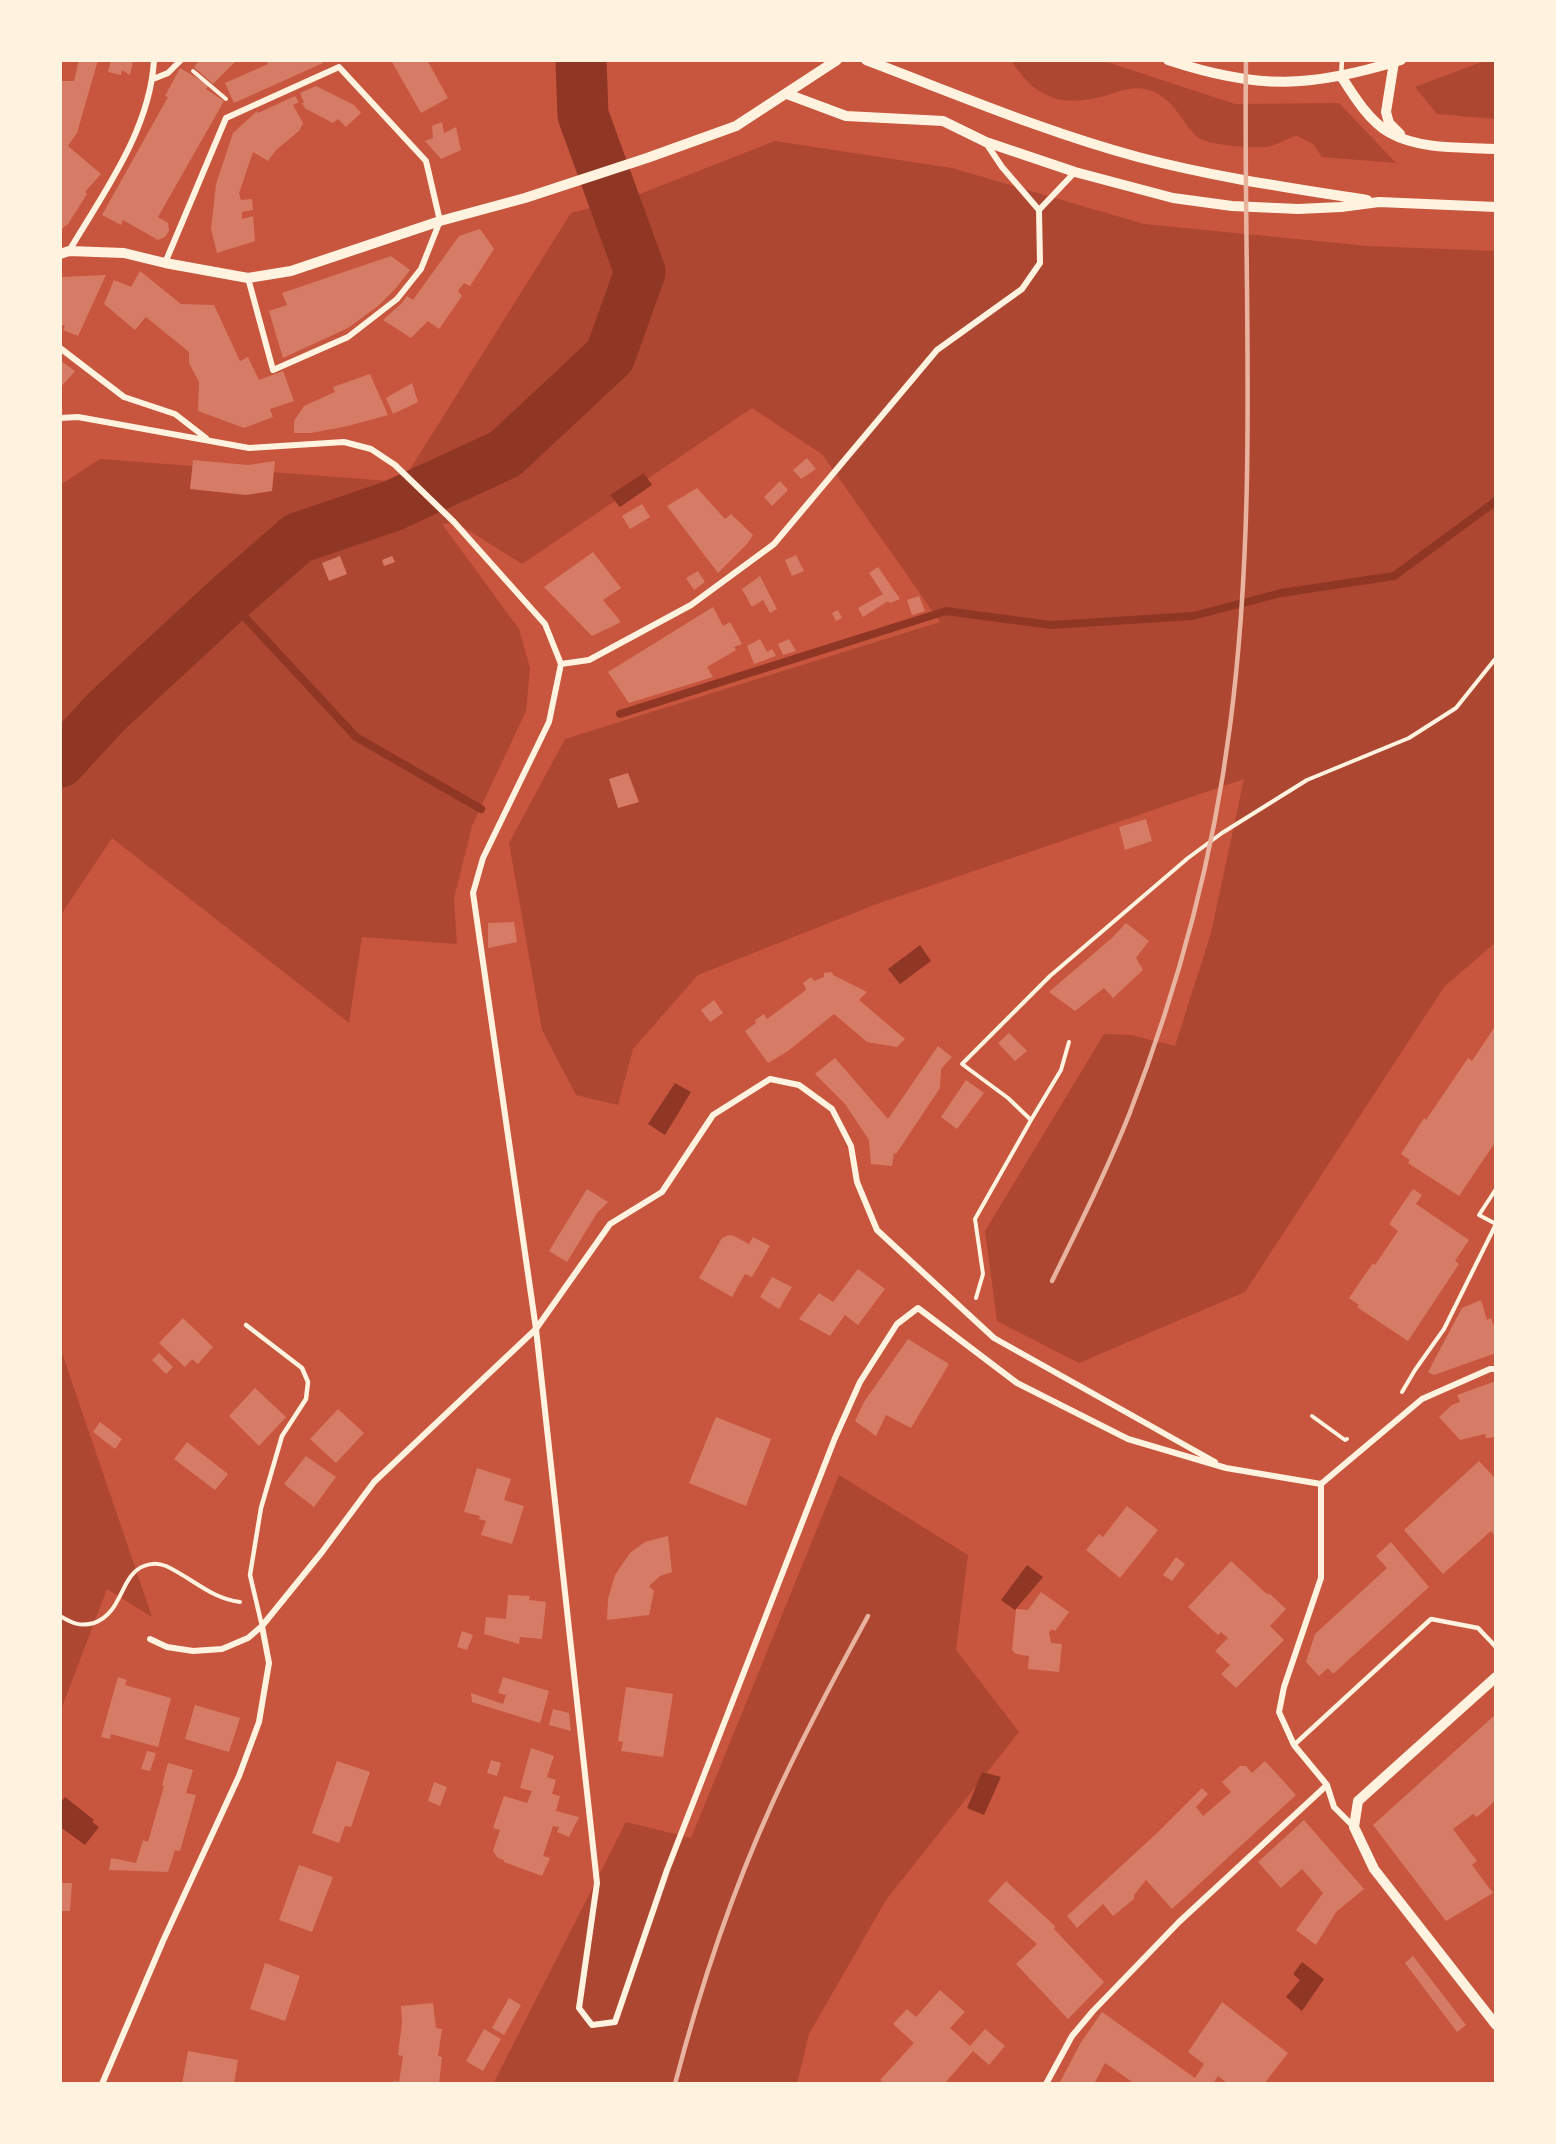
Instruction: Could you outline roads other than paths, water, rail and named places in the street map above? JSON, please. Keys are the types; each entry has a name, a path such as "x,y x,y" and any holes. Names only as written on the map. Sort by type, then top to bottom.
{"street":[{"path":"65,252 123,158 142,116 153,79 154,60"},
{"path":"153,79 168,74 181,60"},
{"path":"65,252 124,253 248,278 291,271 440,221 525,198 736,126 837,60"},
{"path":"866,60 1052,130 1136,157 1208,174 1379,202 1496,207"},
{"path":"1168,60 1214,75 1268,82 1310,82 1397,61"},
{"path":"1397,61 1386,102 1386,112 1389,123 1407,140"},
{"path":"165,262 226,118 339,67 426,161 440,221 421,269 397,299 348,337 273,370 248,278"},
{"path":"1341,76 1352,94 1388,132 1424,145 1496,149"},
{"path":"787,94 846,116 943,121 986,142 1075,172 1173,198 1232,206 1298,209 1379,202"},
{"path":"561,664 589,660 691,605 774,544 938,350 1022,288 1040,263 1039,210 1002,167 986,142"},
{"path":"1039,210 1075,172"},
{"path":"60,348 124,397 175,414 209,440"},
{"path":"60,418 78,417 249,448 344,441 372,449 395,465 454,522 545,624 561,664 549,722 483,858 473,893 536,1329 597,1883 579,2008 592,2025 615,2022 668,1870 835,1438 860,1382 897,1324 918,1308 1017,1383 1128,1439 1226,1468 1321,1484 1422,1399 1490,1369 1496,1369"},
{"path":"150,1640 167,1647 193,1651 222,1650 248,1638 262,1626 322,1552 374,1482 536,1329 610,1224 662,1192 714,1115 770,1079 798,1085 832,1109 852,1146 857,1182 877,1230 994,1338 1226,1468"},
{"path":"1321,1484 1321,1578 1284,1687 1279,1712 1294,1745 1327,1785 1334,1807 1354,1827 1374,1869 1496,2025"},
{"path":"102,2084 163,1941 239,1776 259,1722 269,1663 262,1626"},
{"path":"1354,1827 1358,1802 1496,1677"},
{"path":"1047,2084 1072,2036 1093,2012 1179,1922 1327,1785"}],"lane":[{"path":"1341,76 1342,60"},
{"path":"246,1325 302,1368 308,1382 306,1399 282,1436 261,1508 249,1575 262,1626"},
{"path":"1294,1745 1431,1619 1478,1628 1496,1647"}],"waterway":[{"path":"60,762 106,712 228,599 298,538 392,506 505,454 610,356 640,272 583,115 581,60"},
{"path":"620,714 946,611 1051,625 1193,616 1281,593 1394,576 1496,501"},
{"path":"228,599 356,737 481,809"}],"railway":[{"path":"1052,1281 1129,1115 1163,1021 1191,924 1223,776 1239,643 1247,477 1246,60"},
{"path":"675,2084 718,1942 757,1838 806,1733 868,1616"}]}
